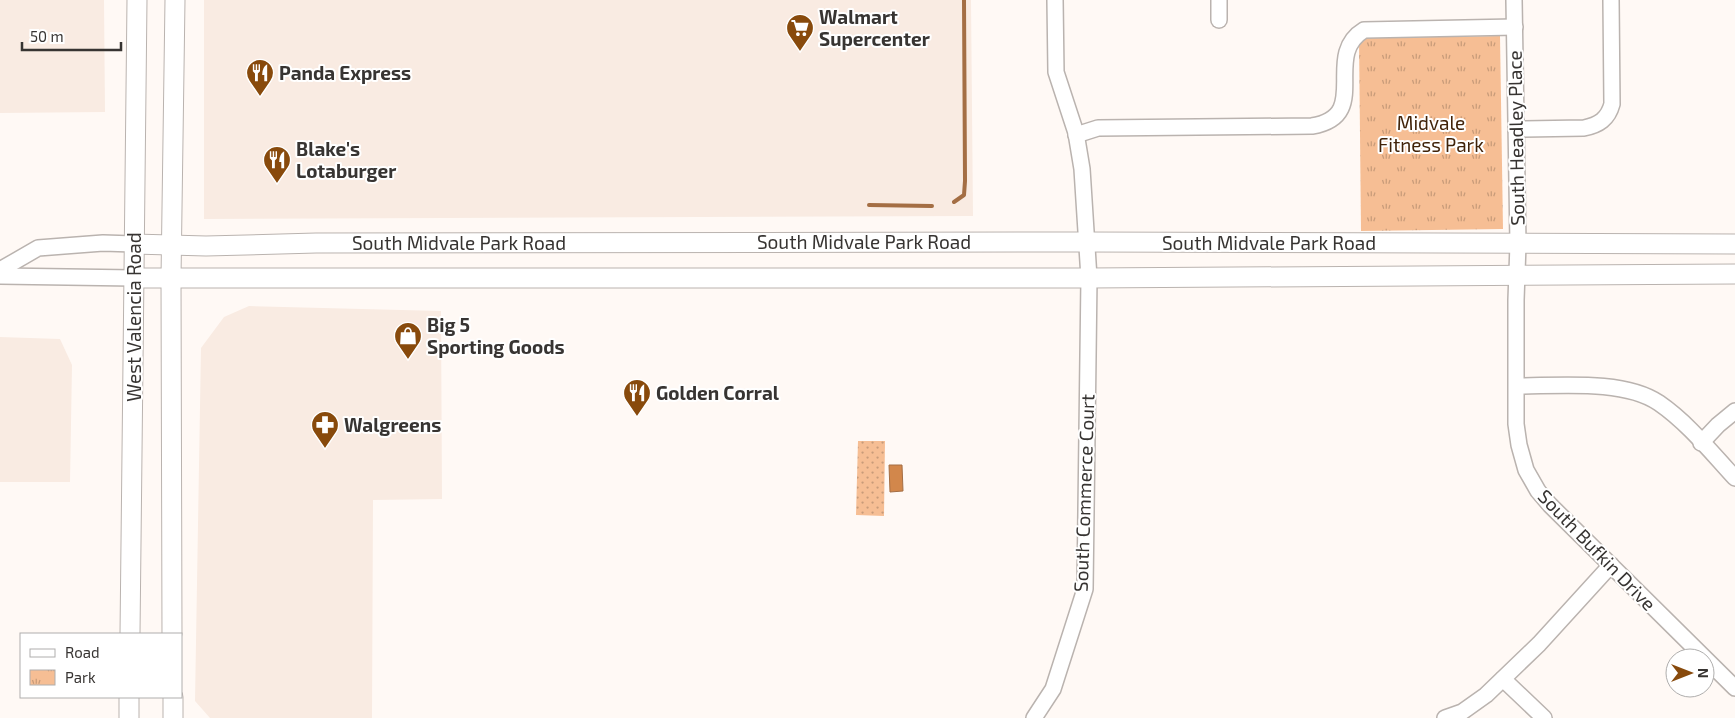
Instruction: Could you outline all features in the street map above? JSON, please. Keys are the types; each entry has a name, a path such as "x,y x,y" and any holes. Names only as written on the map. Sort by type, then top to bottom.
{"main road":[{"name":"West Valencia Road","path":"130,633 137,0"},
{"name":"West Valencia Road","path":"172,633 174,0"},
{"name":"South Midvale Park Road","path":"134,244 206,246 316,243 1086,250 1518,244 1735,244"},
{"name":"South Midvale Park Road","path":"134,278 1088,278 1735,274"},
{"path":"129,698 129,718"},
{"path":"173,698 173,718"}],"street":[{"name":"South Commerce Court","path":"1034,718 1053,689 1085,589 1088,278 1082,169 1076,135 1056,72 1055,0"},
{"path":"1219,0 1219,20"},
{"name":"South Headley Place","path":"1514,0 1517,276"},
{"path":"1516,129 1584,128 1595,126 1606,117 1612,104 1611,0"},
{"path":"1076,135 1098,128 1321,125 1330,121 1342,109 1344,98 1344,58 1348,45 1356,35 1364,30 1372,28 1515,27"},
{"name":"South Midvale Park Road","path":"0,270 38,248 103,243 134,244"},
{"name":"South Midvale Park Road","path":"0,276 134,278"},
{"name":"South Bufkin Drive","path":"1517,276 1516,424 1519,445 1526,470 1538,491 1550,505 1735,688"},
{"path":"1517,386 1606,387 1633,391 1658,402 1702,442 1735,478"},
{"path":"1702,442 1735,411"},
{"path":"1445,718 1462,712 1504,679 1539,644 1611,565"},
{"path":"1504,679 1544,718"}],"shaded area":[{"path":"0,0 104,0 105,112 0,113"},
{"path":"204,0 971,0 973,216 204,219"},
{"path":"249,306 441,311 442,499 373,500 372,718 210,718 195,701 201,348 224,317"},
{"path":"0,337 60,339 72,365 70,482 0,482"},
{"path":"889,465 902,465 903,491 890,492"}],"green space":[{"name":"Midvale Fitness Park","path":"1500,36 1503,229 1361,231 1359,38"},
{"path":"858,441 885,441 884,516 856,515"}],"waterway":[{"path":"954,202 964,195 965,181 964,0"},
{"path":"869,205 932,206"}],"place":[{"name":"Walmart Supercenter","path":"800,52"},
{"name":"Panda Express","path":"260,97"},
{"name":"Blake's Lotaburger","path":"277,184"},
{"name":"Big 5 Sporting Goods","path":"408,360"},
{"name":"Golden Corral","path":"637,417"},
{"name":"Walgreens","path":"325,449"}]}
